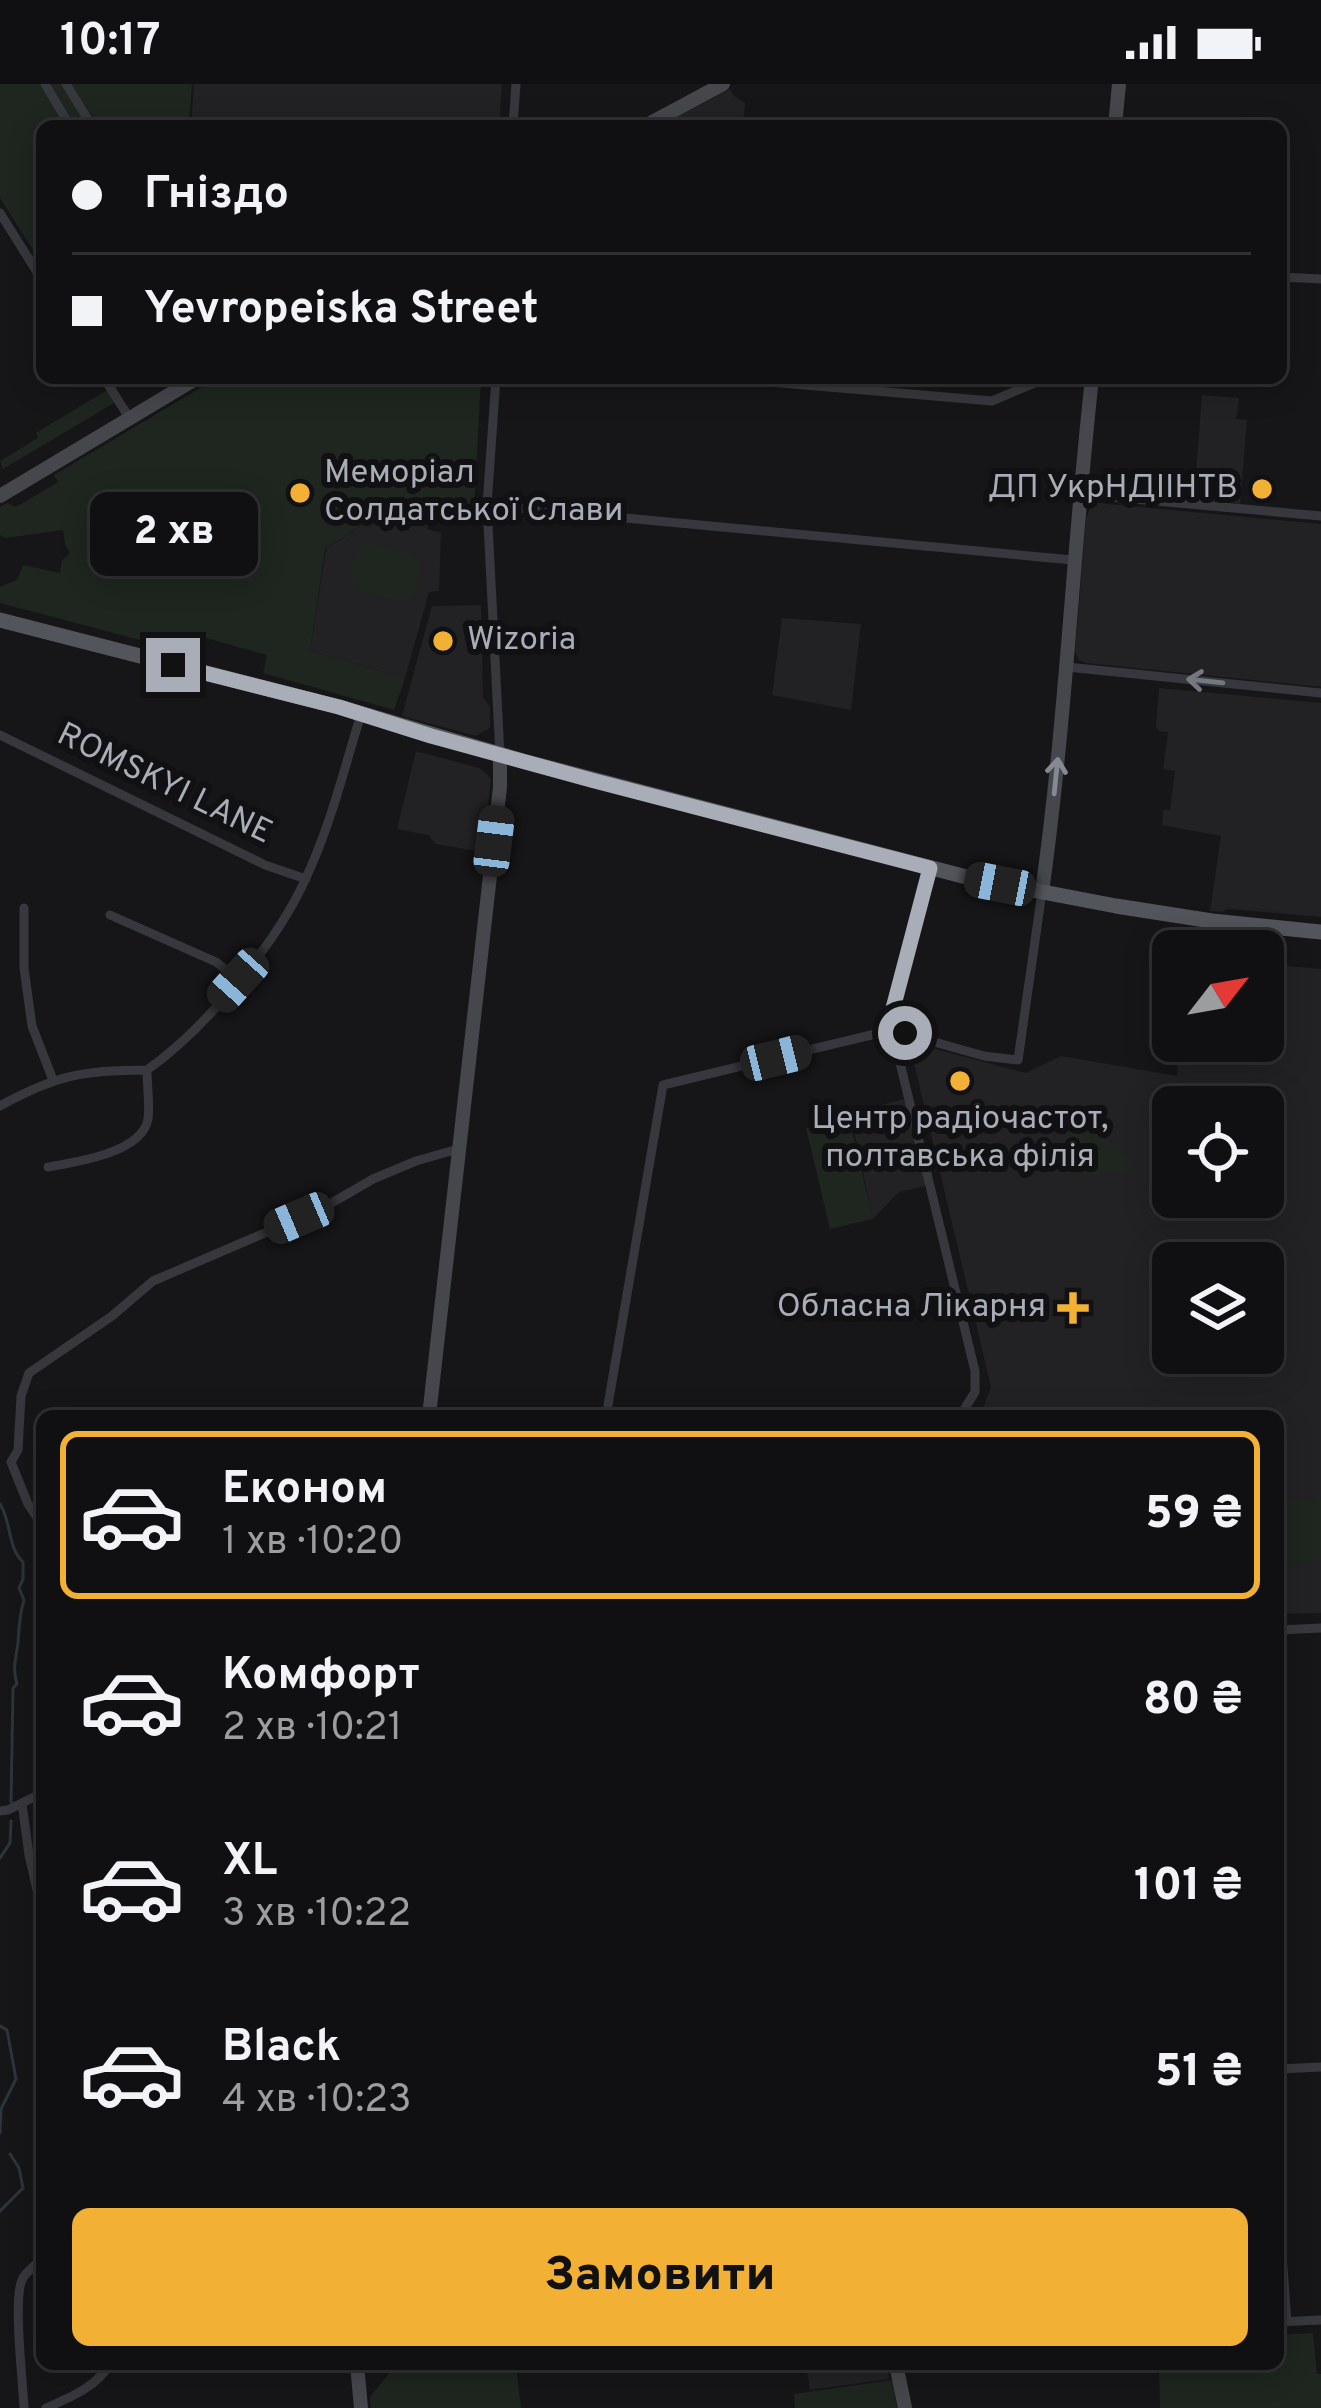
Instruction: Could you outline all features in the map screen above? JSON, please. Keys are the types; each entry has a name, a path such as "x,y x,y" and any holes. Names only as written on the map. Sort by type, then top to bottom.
{"main road":[{"path":"656,120 723,84"},
{"path":"1116,120 1119,84"},
{"path":"0,496 187,384"},
{"path":"1042,892 1091,384"},
{"path":"2,623 361,714 930,868 1190,917 1321,932"},
{"path":"430,1410 500,755"},
{"path":"358,2370 361,2408"},
{"path":"897,2370 905,2408"}],"street":[{"path":"45,84 66,120"},
{"path":"66,84 88,120"},
{"path":"513,120 516,84"},
{"path":"0,213 36,270"},
{"path":"1287,277 1321,280"},
{"path":"108,384 130,418"},
{"path":"496,384 487,505 500,755"},
{"path":"793,384 992,401 1032,384"},
{"path":"1079,494 1321,516"},
{"path":"487,505 1073,560"},
{"path":"1067,667 1321,694"},
{"path":"0,1106 53,1080 94,1070 147,1070 194,1030 291,908 327,827 361,714"},
{"name":"ROMSKYI LANE","path":"0,735 265,865 305,879"},
{"path":"930,868 891,1016 975,1371 975,1391 964,1410"},
{"path":"608,1405 663,1085 892,1030 984,1056 1018,1060 1042,892"},
{"path":"24,908 24,968 32,1026 53,1080"},
{"path":"110,915 216,962 238,980"},
{"path":"48,1167 100,1157 139,1136 148,1123 147,1070"},
{"path":"36,1516 6,1464 18,1450 21,1396 29,1372 112,1316 153,1281 323,1208 373,1179 458,1149"},
{"path":"1284,1630 1321,1628"},
{"path":"0,1810 36,1796"},
{"path":"22,1803 36,1885"},
{"path":"1284,2069 1321,2067"},
{"path":"24,2408 20,2284 36,2265"},
{"path":"1284,2322 1321,2320"},
{"path":"46,2408 84,2391 106,2370"}],"shaded area":[{"path":"0,84 192,84 189,120 36,120 36,255 0,198"},
{"path":"194,84 502,84 499,120 191,120"},
{"path":"730,89 745,103 744,120 671,120"},
{"path":"207,384 481,384 474,510 452,520 385,510 325,549 310,651 405,678 394,710 263,673 267,655 202,637 197,655 0,603 0,587 17,580 23,565 60,573 62,560 70,553 63,530 0,535 0,507 7,503 16,507 58,482 54,475"},
{"path":"107,390 114,403 3,469 0,461 38,438 36,433"},
{"path":"1202,395 1239,398 1236,419 1247,420 1240,504 1194,500"},
{"path":"1097,503 1321,524 1321,687 1079,660 1075,652 1086,518"},
{"path":"385,510 430,519 427,529 441,533 439,591 429,592 405,678 310,651 326,549"},
{"path":"369,543 416,557 420,573 409,599 389,599 353,585 354,561"},
{"path":"481,605 483,697 490,707 490,728 476,736 402,716 432,606"},
{"path":"782,618 861,624 851,710 772,695"},
{"path":"1159,688 1321,703 1321,917 1210,911 1221,836 1162,825 1163,810 1170,810 1175,771 1163,769 1168,732 1156,727"},
{"path":"416,751 479,768 488,775 482,852 436,844 428,835 397,829"},
{"name":"Обласна Лікарня","path":"1284,966 1321,969 1321,1613 1284,1614 1284,1410 982,1410 991,1387 909,1042 1026,1073 1061,1056 1177,1076 1178,1062 1284,1062"},
{"path":"909,1098 930,1185 899,1192 873,1219 850,1113"},
{"path":"1065,1106 1132,1161 1128,1173 1082,1175 1066,1169"},
{"path":"849,1118 873,1219 830,1229 806,1128"},
{"path":"1321,1499 1321,1560 1284,1562 1284,1501"},
{"path":"1313,2333 1317,2374 1321,2374 1321,2408 1160,2408 1159,2370 1284,2370 1284,2335"},
{"path":"392,2370 517,2370 521,2408 371,2408 370,2397"},
{"path":"807,2370 888,2370 889,2379 810,2390"},
{"path":"892,2380 897,2408 795,2408 794,2394"}],"waterway":[{"path":"0,1504 23,1562 19,1588 24,1600 13,1688 11,1802"},
{"path":"0,1858 10,1843 11,1821"},
{"path":"0,2026 7,2030 16,2079 1,2109 0,2133"},
{"path":"0,2211 23,2188 10,2154"}],"place":[{"name":"ДП УкрНДІІНТВ","path":"1262,489"},
{"name":"Меморіал Солдатської Слави","path":"300,493"},
{"name":"Wizoria","path":"443,641"},
{"name":"Центр радіочастот, полтавська філія","path":"960,1081"},
{"name":"Обласна Лікарня","path":"1073,1308"}],"route":[{"path":"173,665 930,868 891,1016 892,1030 905,1033"}]}
